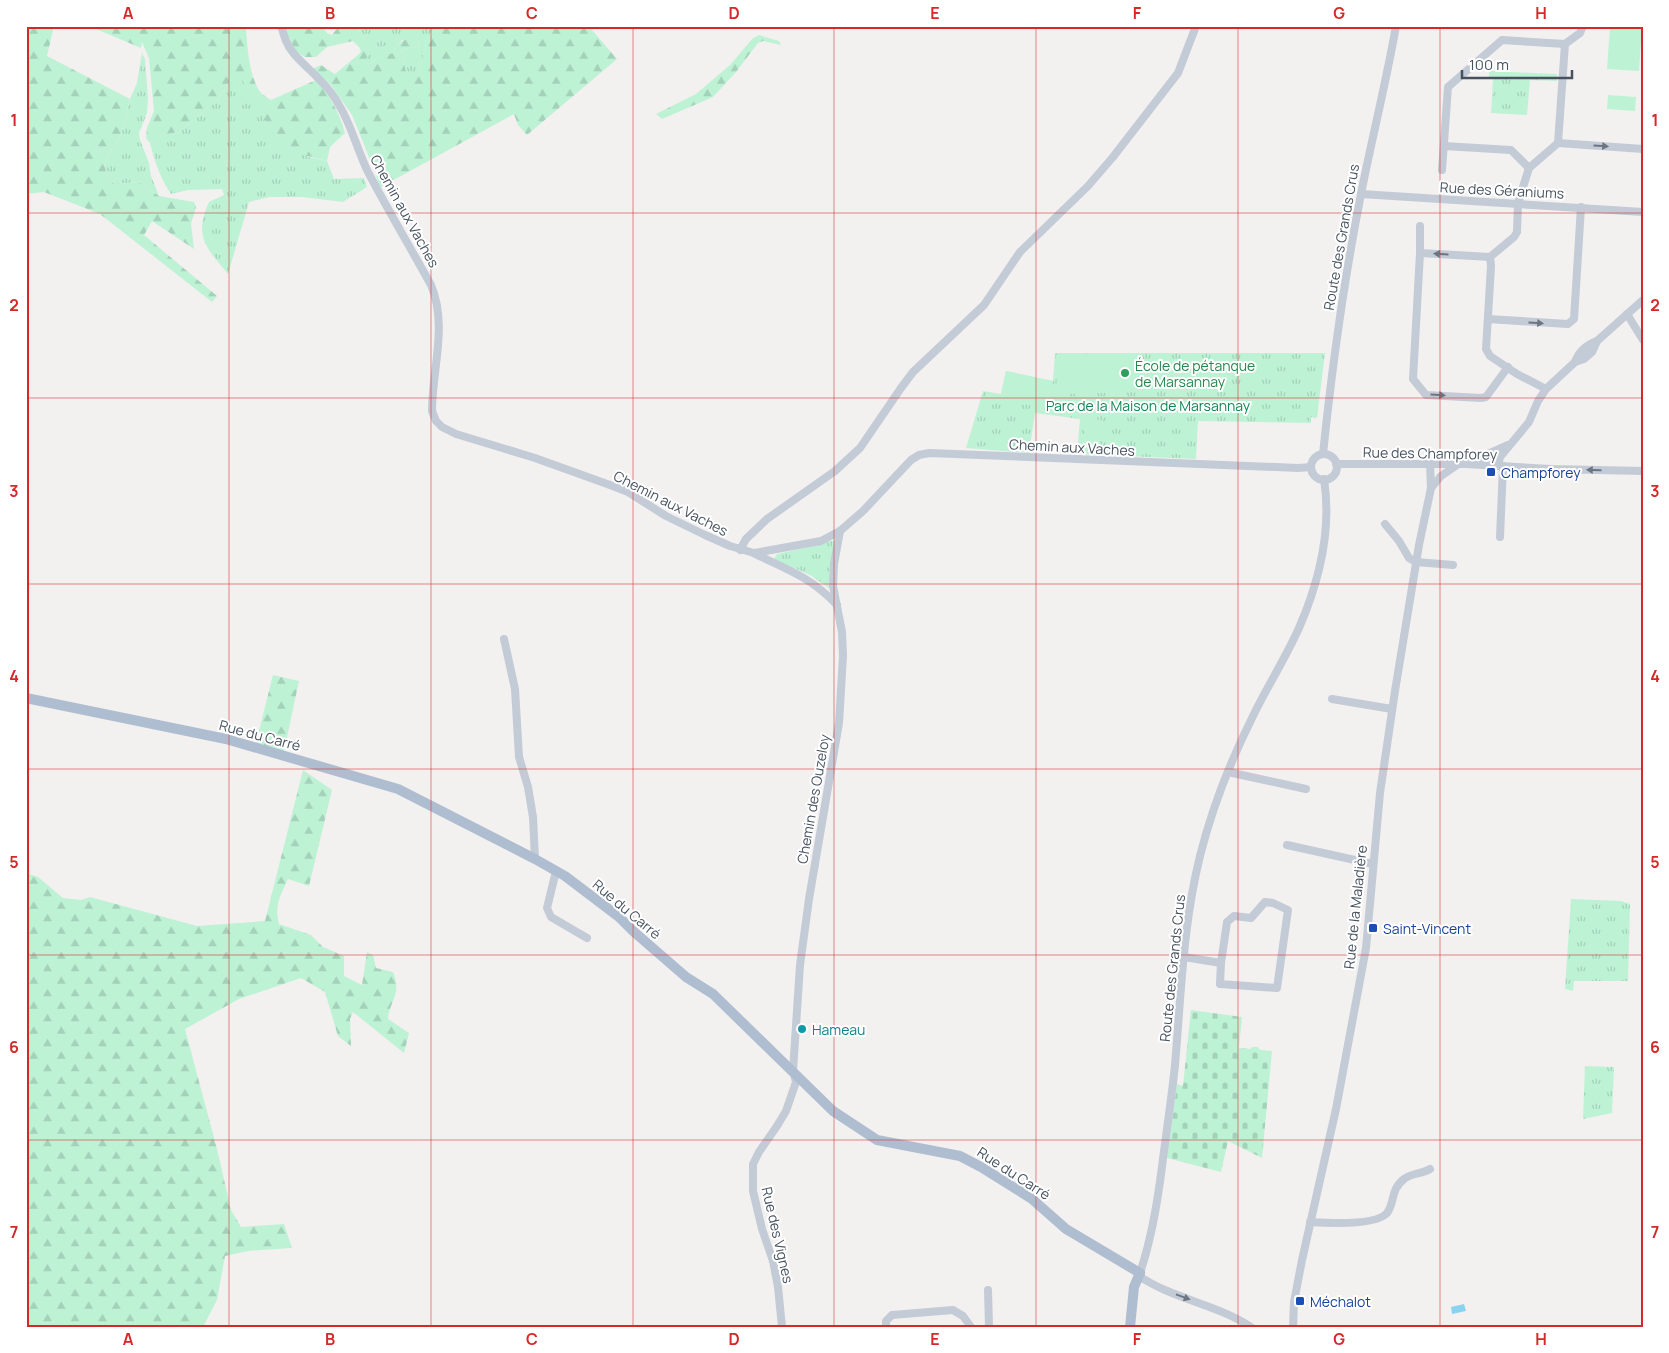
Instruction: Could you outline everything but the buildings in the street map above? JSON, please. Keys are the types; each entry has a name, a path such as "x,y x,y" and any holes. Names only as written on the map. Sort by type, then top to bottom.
{"main road":[{"name":"Rue du Carré","path":"26,698 226,739 398,789 535,858 566,876 619,917 686,978 713,994 833,1111 877,1140 960,1156 981,1167 1032,1199 1066,1229 1139,1274"},
{"path":"1130,1327 1134,1287 1139,1274"}],"street":[{"name":"Chemin aux Vaches","path":"281,26 286,42 292,51 326,86 340,106 349,122 355,143 368,172 435,295 439,321 432,411 436,421 442,427 456,434 535,458 628,492 666,516 705,535 740,550 754,553 821,541 840,531 863,511 911,460 919,455 929,453 1203,465 1311,467"},
{"path":"740,550 746,539 767,519 835,471 860,448 913,372 984,305 1020,252 1088,186 1113,158 1178,73 1196,26"},
{"name":"Route des Grands Crus","path":"1323,454 1335,345 1361,194 1396,26"},
{"path":"1442,170 1448,87 1502,40 1564,44 1580,33 1583,26"},
{"path":"1558,143 1564,44"},
{"path":"1420,253 1490,257 1514,237 1517,232 1518,203 1529,168 1558,143 1643,149"},
{"path":"1444,146 1511,150 1529,168"},
{"name":"Rue des Géraniums","path":"1361,194 1643,212"},
{"path":"1488,320 1568,324 1574,319 1581,207"},
{"path":"1420,226 1413,379 1426,395 1480,398 1486,397 1489,394 1508,367"},
{"path":"1490,257 1487,353 1546,389"},
{"path":"1500,537 1497,466 1500,457 1529,422 1538,401 1546,389 1575,362 1584,359 1592,352 1597,341 1643,300"},
{"path":"1627,314 1643,340"},
{"path":"1466,464 1512,442"},
{"path":"1323,454 1332,458 1336,464 1335,473 1324,480 1315,476 1311,467 1314,459 1323,454"},
{"path":"1486,456 1497,466"},
{"name":"Rue des Champforey","path":"1336,464 1466,464 1551,469 1643,471"},
{"path":"1434,464 1441,476"},
{"name":"Rue de la Maladière","path":"1293,1327 1294,1302 1336,1109 1366,948 1380,792 1416,562 1432,488 1434,464"},
{"name":"Rue de la Maladière","path":"1432,488 1441,476 1457,464"},
{"name":"Route des Grands Crus","path":"1139,1274 1145,1258 1161,1176 1174,1069 1188,920 1200,856 1228,772 1254,714 1299,629 1309,602 1320,566 1326,534 1328,515 1324,480"},
{"path":"1385,524 1399,541 1409,558 1416,562 1453,565"},
{"name":"Chemin des Ouzeloy","path":"793,1071 800,965 839,723 843,656 842,632 833,586 834,564 840,531"},
{"path":"754,553 812,582 825,592 837,606"},
{"path":"504,639 515,689 519,757 528,787 533,817 535,858"},
{"path":"1332,699 1392,709"},
{"path":"1228,772 1306,789"},
{"path":"1287,845 1373,864"},
{"path":"556,871 547,908 551,917 587,938"},
{"path":"1265,902 1273,903 1288,910 1277,988 1220,984 1221,963 1227,922 1234,916 1251,918 1265,902"},
{"path":"1184,957 1221,963"},
{"name":"Rue des Vignes","path":"782,1327 778,1287 773,1262 762,1229 753,1192 753,1164 764,1143 778,1126 786,1111 796,1082 793,1071"},
{"path":"1310,1222 1342,1224 1365,1222 1381,1218 1387,1213 1392,1194 1402,1180 1430,1170"},
{"path":"1139,1274 1149,1283 1235,1316 1250,1327"},
{"path":"988,1290 989,1327"},
{"path":"886,1327 886,1321 892,1316 953,1310 963,1316 971,1327"}],"green space":[{"path":"26,26 54,26 47,56 130,99 120,137 105,160 106,173 114,184 139,182 159,196 194,202 196,207 191,224 194,249 152,221 144,235 217,296 212,302 100,214 44,192 26,194"},
{"path":"89,26 246,26 251,70 261,93 271,100 316,80 333,104 345,133 330,147 327,161 288,151 274,135 241,78 233,76 218,99 179,132 167,134 150,143 146,138 147,128 154,111 149,58 142,42 141,48"},
{"path":"286,26 322,26 327,33 332,35 339,26 359,26 360,35 370,43 372,50 365,58 368,65 386,52 391,54 406,39 418,39 419,46 401,50 406,72 412,78 419,73 427,39 438,26 595,26 592,30 617,59 527,135 518,125 514,114 379,188 376,175 380,170 378,162 371,162 352,115 331,85 312,69 321,65 335,74 359,54 361,51 359,47 353,41 327,47 316,57 305,57 296,52 288,36"},
{"path":"359,26 438,26 427,39 419,73 412,79 406,72 401,50 419,46 418,39 402,40 391,54 386,52 368,65 364,58 370,43 360,35"},
{"path":"1610,26 1642,26 1639,71 1607,69"},
{"path":"759,35 779,41 781,45 763,41 758,43 736,72 713,97 662,119 656,114 696,94 730,65 753,38"},
{"path":"142,53 145,59 148,99 147,113 139,133 149,163 151,176 159,196 139,182 114,184 106,173 105,160 120,137 130,99 137,83"},
{"path":"1489,71 1557,74 1557,81 1530,80 1527,115 1491,113 1493,78 1489,77"},
{"path":"233,76 241,77 252,96 308,157 327,161 334,179 364,178 367,187 343,202 302,197 269,197 249,202 228,274 214,257 202,233 204,214 209,202 224,195 222,189 188,190 171,194 158,170 150,143 167,134 179,132 218,99"},
{"path":"1608,95 1636,97 1635,111 1607,109"},
{"name":"Parc de la Maison de Marsannay","path":"1055,353 1325,353 1317,418 1311,417 1311,423 1198,421 1196,459 1077,454 1080,419 1035,413 1029,453 966,448 983,391 1001,394 1006,371 1053,381"},
{"path":"1135,353 1136,392 1070,394 1070,408 1057,408 1056,355"},
{"path":"1006,371 1053,381 1047,409 1000,399"},
{"path":"1085,419 1102,420 1099,453 1083,452"},
{"path":"834,541 829,588 810,575 774,559 777,554"},
{"path":"273,675 299,681 284,751 256,743"},
{"path":"303,770 332,790 309,886 288,879 280,896 277,911 279,924 311,935 323,947 344,956 344,976 362,985 367,952 373,955 376,968 393,972 396,992 388,1019 409,1033 404,1053 353,1012 350,1019 351,1046 338,1036 325,992 301,978 239,999 185,1029 231,1210 241,1227 284,1224 292,1248 248,1251 225,1256 217,1300 203,1327 26,1327 26,873 38,877 63,898 81,900 90,897 197,926 265,921"},
{"path":"1571,899 1621,901 1630,904 1628,981 1574,981 1573,991 1565,989"},
{"path":"1191,1010 1242,1017 1239,1048 1250,1049 1258,1047 1260,1050 1272,1051 1262,1158 1228,1141 1221,1172 1167,1158 1177,1084 1183,1086"},
{"path":"1585,1066 1614,1067 1612,1113 1583,1119"}],"water":[{"path":"1464,1304 1466,1311 1452,1314 1451,1307"}],"place":[{"name":"École de pétanque de Marsannay","path":"1125,373"},
{"name":"Champforey","path":"1491,472"},
{"name":"Saint-Vincent","path":"1373,928"},
{"name":"Hameau","path":"802,1029"},
{"name":"Méchalot","path":"1300,1301"}]}
